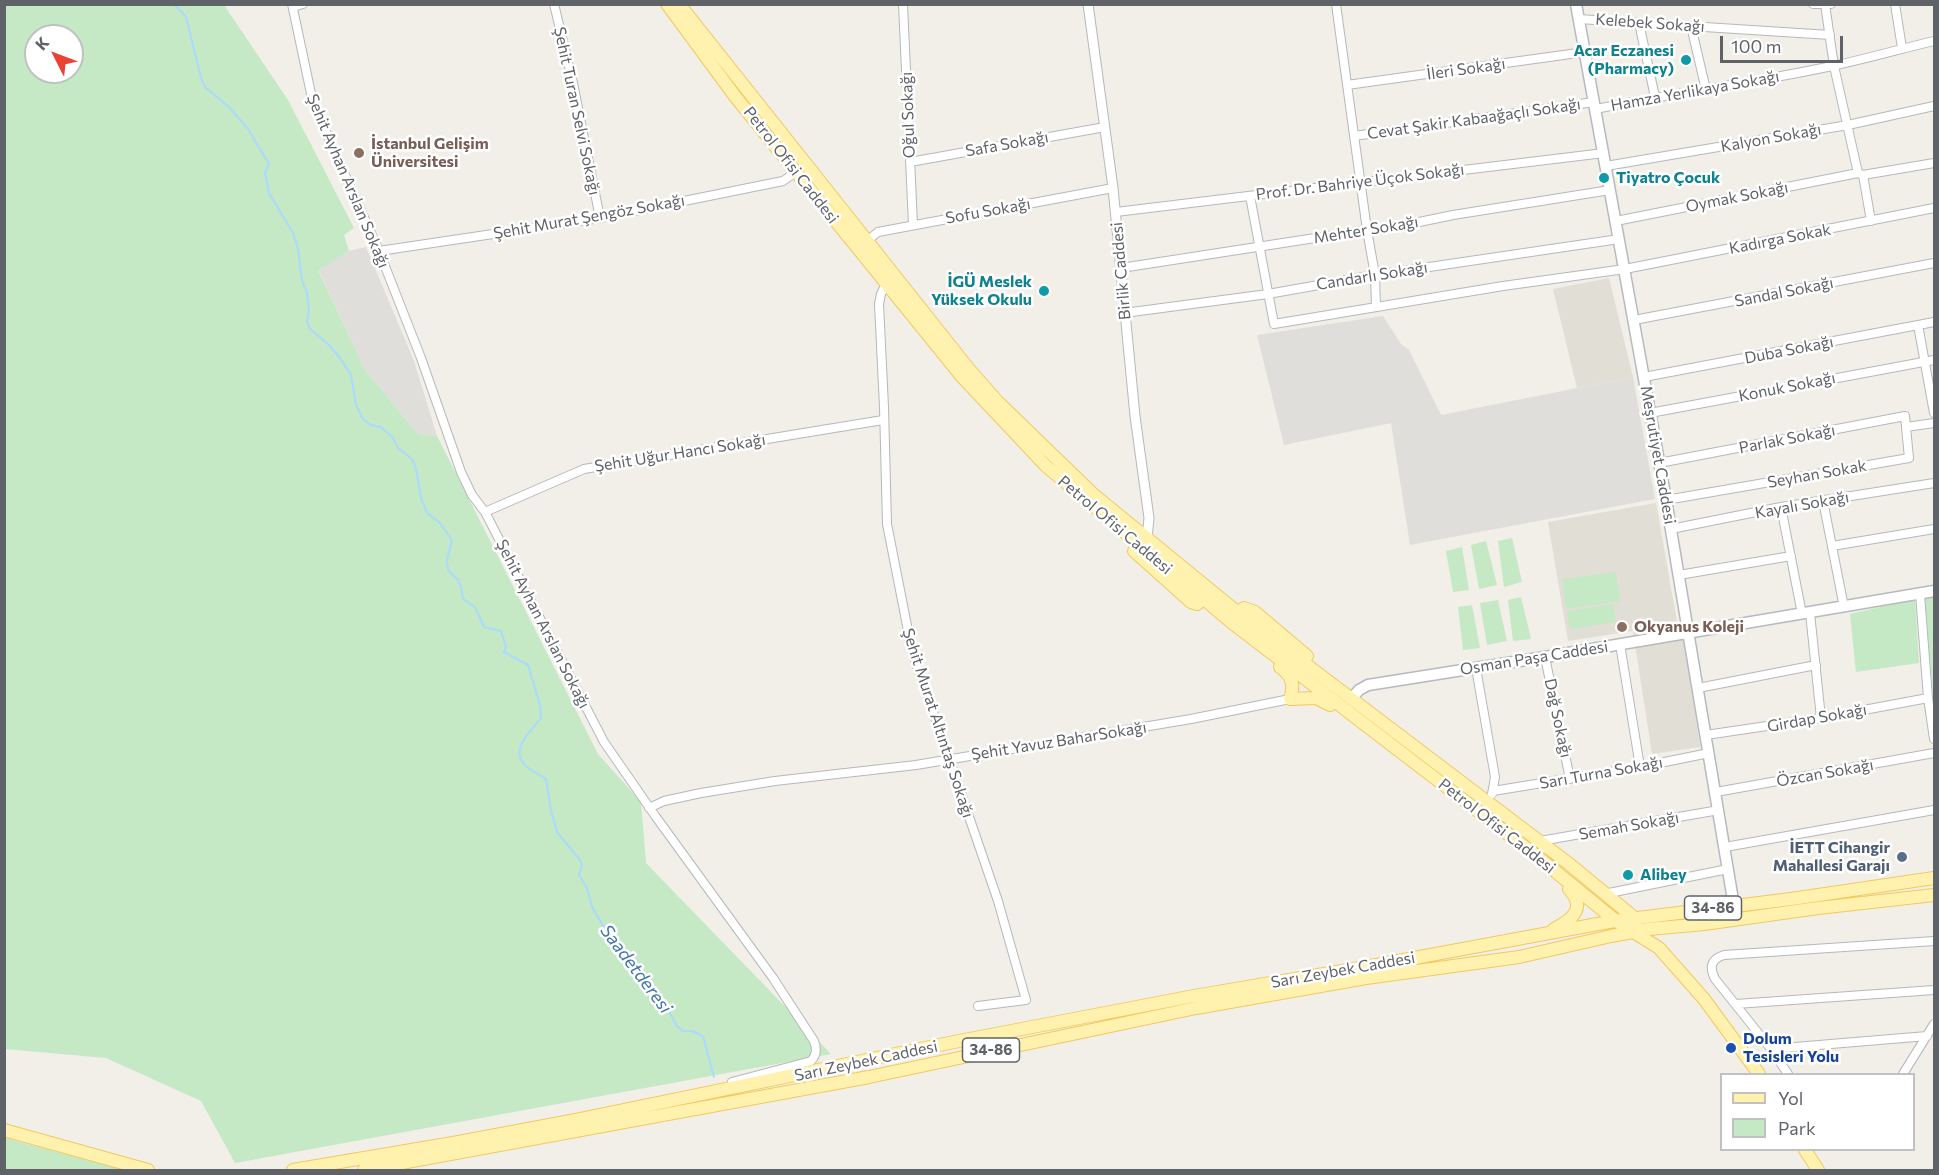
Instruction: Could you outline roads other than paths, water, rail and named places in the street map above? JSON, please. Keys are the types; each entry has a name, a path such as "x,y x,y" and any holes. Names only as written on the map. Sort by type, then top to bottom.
{"main road":[{"name":"Petrol Ofisi Caddesi","path":"667,4 796,172 998,401 1074,477 1147,538 1207,595 1380,736 1534,854 1616,921 1659,948"},
{"name":"Petrol Ofisi Caddesi","path":"679,4 862,245 886,284 979,396 1093,513 1191,602 1197,604 1207,595"},
{"name":"Meşrutiyet Caddesi","path":"1576,4 1666,500 1734,906"},
{"name":"Osman Paşa Caddesi","path":"1352,698 1368,685 1935,591"},
{"name":"Petrol Ofisi Caddesi","path":"1234,617 1244,608 1255,612 1302,651 1352,698 1491,797 1539,842 1649,929 1659,948 1704,999 1759,1073"},
{"path":"1234,617 1232,628 1237,634 1288,673 1293,686 1290,699 1309,697 1322,700 1363,728 1380,736"},
{"path":"1529,938 1563,924 1575,914 1577,909 1577,901 1573,893 1534,854"},
{"name":"34-86","path":"1616,921 1935,878"},
{"name":"Sarı Zeybek Caddesi","path":"364,1170 869,1077 1196,1008 1366,978 1520,957 1649,929 1935,895"},
{"name":"Sarı Zeybek Caddesi","path":"293,1170 453,1143 665,1102 954,1042 1182,998 1616,921"},
{"path":"4,1130 148,1170"},
{"path":"1806,1151 1818,1170"}],"street":[{"path":"292,6 303,4"},
{"name":"Şehit Turan Selvi Sokağı","path":"554,4 573,83 600,218"},
{"name":"Oğul Sokağı","path":"903,4 913,225"},
{"name":"Birlik Caddesi","path":"1088,4 1116,212 1135,416 1149,518 1147,538"},
{"path":"1336,4 1360,184 1375,275 1376,307"},
{"path":"1813,4 1827,5 1834,66 1870,220"},
{"path":"1894,4 1902,48"},
{"name":"Şehit Ayhan Arslan Sokağı","path":"292,6 313,103 379,251 421,358 461,472 472,495 485,512 604,742 773,978 814,1041 816,1054 811,1061 665,1102"},
{"name":"Kelebek Sokağı","path":"1579,19 1830,35"},
{"path":"1639,22 1655,97"},
{"path":"1691,26 1706,90"},
{"name":"Hamza Yerlikaya Sokağı","path":"1595,105 1706,90 1834,66 1935,40"},
{"name":"İleri Sokağı","path":"1347,85 1585,52"},
{"name":"Cevat Şakir Kabaağaçlı Sokağı","path":"1354,136 1595,105"},
{"name":"Kalyon Sokağı","path":"1606,166 1848,125 1935,106"},
{"name":"Safa Sokağı","path":"910,162 1105,127"},
{"name":"Prof. Dr. Bahriye Üçok Sokağı","path":"1116,212 1604,153"},
{"name":"Oymak Sokağı","path":"1616,221 1861,174 1935,163"},
{"name":"Şehit Murat Şengöz Sokağı","path":"379,251 600,218 783,181 796,172"},
{"name":"Sofu Sokağı","path":"862,245 878,232 1113,188"},
{"name":"Mehter Sokağı","path":"1121,268 1400,226 1610,190"},
{"path":"1250,196 1268,294"},
{"name":"Kadırga Sokak","path":"1268,294 1274,324 1625,269 1935,208"},
{"name":"Candarlı Sokağı","path":"1124,313 1268,294 1375,275 1619,239"},
{"name":"Sandal Sokağı","path":"1634,320 1935,263"},
{"name":"Şehit Murat Altıntaş Sokağı","path":"886,284 879,304 887,524 906,626 912,651 998,901 1026,1000 978,1006"},
{"name":"Duba Sokağı","path":"1644,377 1935,322"},
{"path":"1918,325 1935,413"},
{"name":"Konuk Sokağı","path":"1650,413 1935,360"},
{"name":"Parlak Sokağı","path":"1659,463 1905,416 1906,427"},
{"name":"Şehit Uğur Hancı Sokağı","path":"485,512 584,469 883,420"},
{"path":"1906,427 1935,423"},
{"name":"Seyhan Sokak","path":"1666,500 1909,458 1906,427"},
{"name":"Kayalı Sokağı","path":"1671,529 1782,507 1935,483"},
{"path":"1823,501 1844,607"},
{"path":"1782,507 1816,664 1821,718"},
{"path":"1832,546 1935,529"},
{"path":"1679,575 1791,556"},
{"path":"1920,594 1928,698 1935,739"},
{"path":"1620,644 1640,767"},
{"name":"Dağ Sokağı","path":"1545,657 1570,779"},
{"path":"1698,688 1816,664"},
{"path":"1476,668 1495,777 1491,797"},
{"name":"Girdap Sokağı","path":"1706,735 1821,718 1928,698"},
{"name":"Şehit Yavuz BaharSokağı","path":"649,807 664,801 775,781 916,765 1191,719 1290,699"},
{"name":"Sarı Turna Sokağı","path":"1491,797 1570,779 1709,753"},
{"name":"Özcan Sokağı","path":"1716,792 1935,753"},
{"name":"Semah Sokağı","path":"1539,842 1719,810"},
{"path":"1725,847 1935,810"},
{"path":"1604,894 1728,869"},
{"path":"1787,1073 1771,1048 1711,972 1713,962 1717,958 1724,955 1935,941"},
{"path":"1736,1004 1935,990"},
{"path":"1904,1073 1935,1024"},
{"path":"1771,1048 1927,1036"}],"waterway":[{"name":"Saadetderesi","path":"174,4 186,17 205,87 230,108 248,129 269,164 265,173 269,193 293,233 298,249 302,280 307,293 309,311 307,322 310,329 329,345 351,375 356,405 363,419 371,425 381,427 393,438 398,448 412,459 427,513 439,522 452,540 447,560 448,570 458,580 463,599 475,607 484,627 501,631 506,647 504,652 528,665 540,705 541,718 524,739 519,751 520,757 528,768 546,779 557,832 580,860 582,865 579,875 587,888 592,907 614,944 660,995 677,1026 683,1031 692,1031 703,1036 714,1077"}],"place":[{"name":"Acar Eczanesi (Pharmacy)","path":"1686,60"},
{"name":"İstanbul Gelişim Üniversitesi","path":"359,153"},
{"name":"Tiyatro Çocuk","path":"1604,178"},
{"name":"İGÜ Meslek Yüksek Okulu","path":"1044,291"},
{"name":"Okyanus Koleji","path":"1622,627"},
{"name":"İETT Cihangir Mahallesi Garajı","path":"1902,857"},
{"name":"Alibey","path":"1628,875"},
{"name":"Dolum Tesisleri Yolu","path":"1731,1048"}]}
